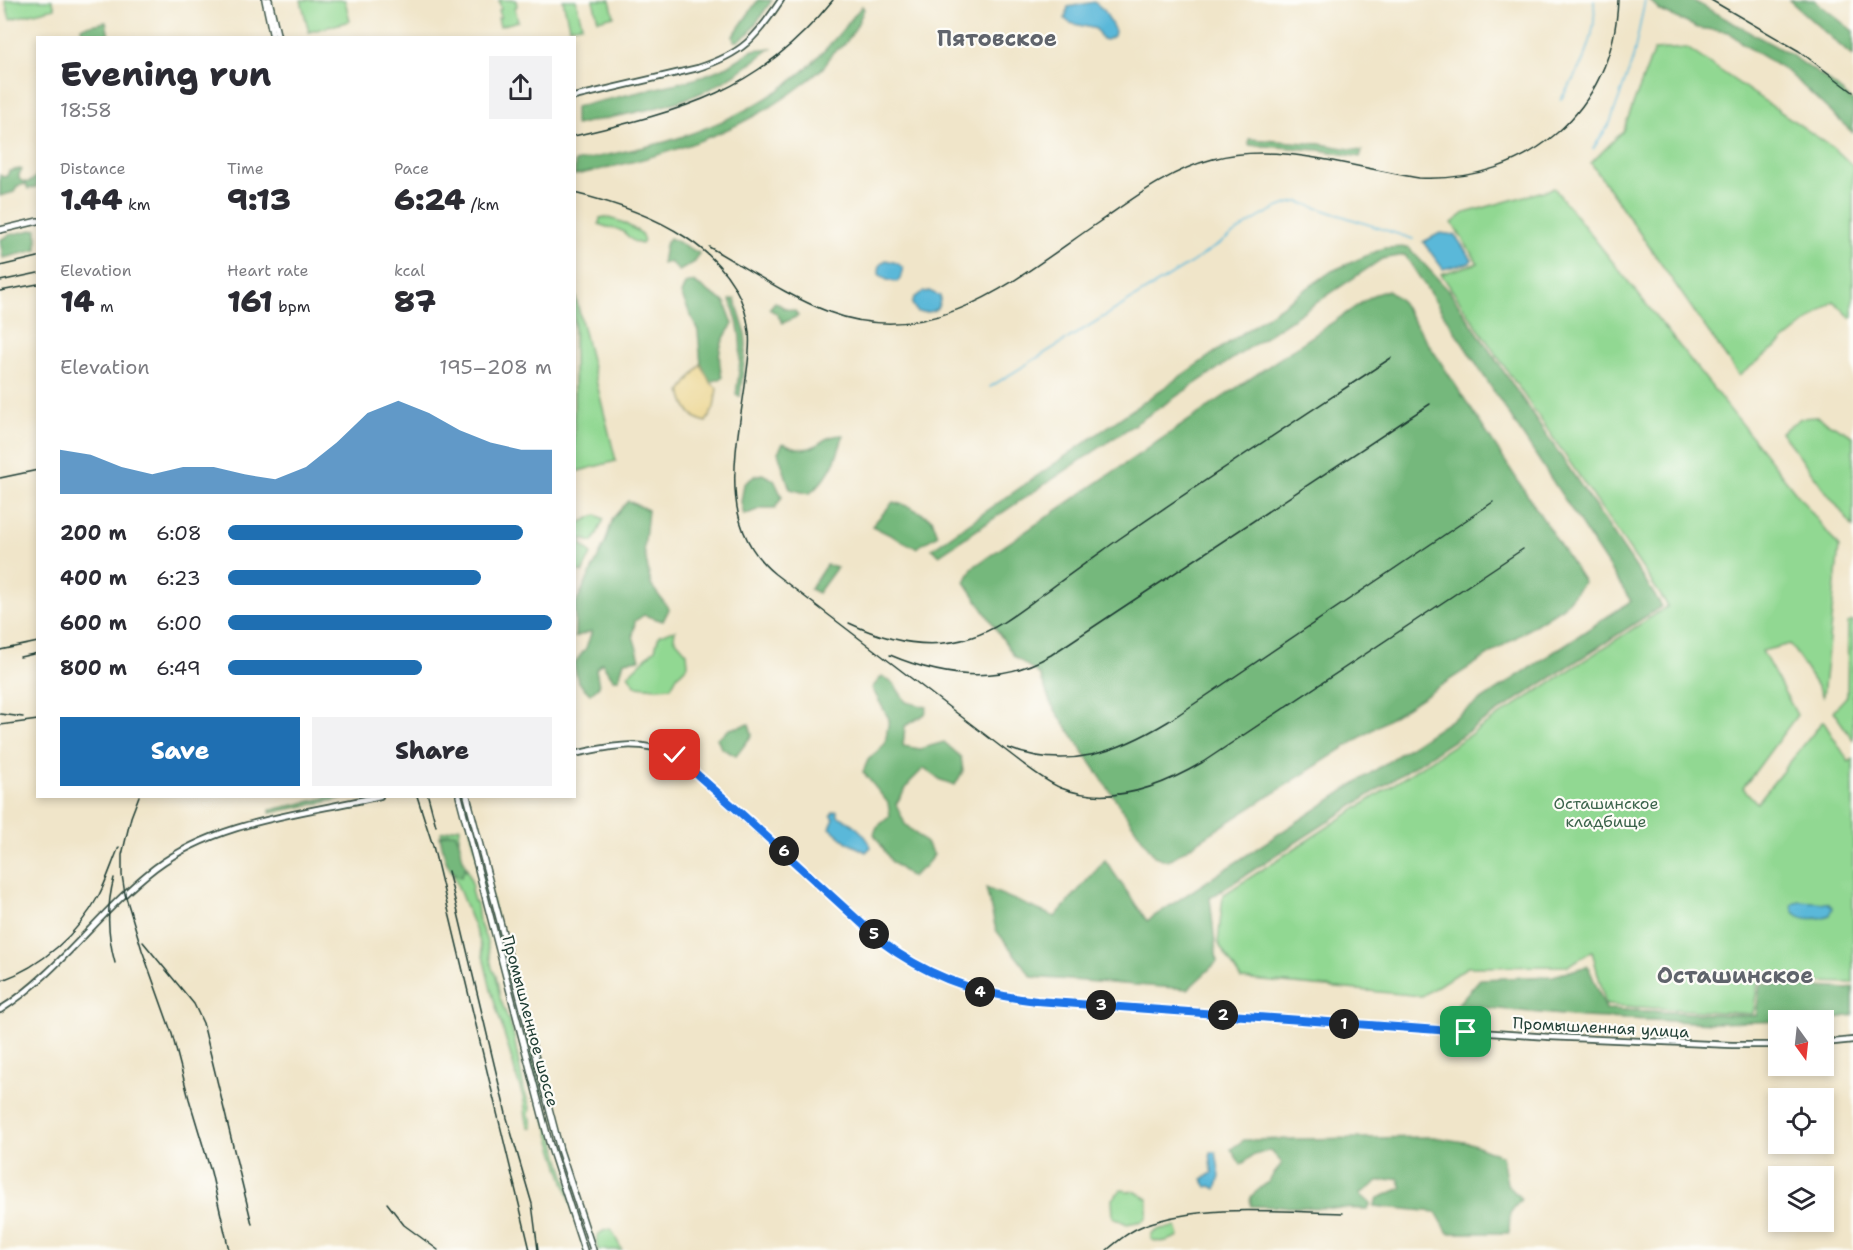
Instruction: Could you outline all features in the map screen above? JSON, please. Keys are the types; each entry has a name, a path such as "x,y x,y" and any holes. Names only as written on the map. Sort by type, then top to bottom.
{"main road":[{"path":"267,0 273,36"},
{"path":"267,0 277,36"},
{"path":"0,230 36,221"},
{"name":"Промышленное шоссе","path":"460,798 549,1142 585,1250"},
{"name":"Промышленное шоссе","path":"468,798 560,1150 592,1250"},
{"path":"517,1021 525,1018"},
{"path":"579,1236 587,1233"}],"street":[{"path":"576,97 716,62 738,50 757,35 781,0"},
{"name":"Промышленная улица","path":"576,754 610,746 634,744 660,748 675,755 894,951 927,971 987,994 1037,1001 1549,1037 1732,1046 1768,1045"},
{"path":"0,1010 47,974 136,884 157,866 179,852 209,837 240,827 371,798"},
{"path":"1834,1042 1853,1041"}],"green space":[{"path":"5,0 52,0 55,8 10,19"},
{"path":"301,0 345,0 350,21 309,32"},
{"path":"499,0 516,0 518,21 500,26"},
{"path":"563,0 576,0 582,25 569,27"},
{"path":"593,0 610,0 614,16 598,20"},
{"path":"758,0 772,0 750,32 738,41 734,41 733,36"},
{"path":"1649,0 1692,0 1791,55 1853,101 1853,133 1788,72 1744,45 1729,32 1698,28 1661,11"},
{"path":"1789,0 1814,0 1853,31 1853,57"},
{"path":"862,6 864,9 852,35 833,52 818,73 777,103 722,132 694,143 635,161 576,175 576,162 665,142 736,115 789,82 831,43"},
{"path":"106,22 109,36 83,36 81,27"},
{"path":"771,48 745,68 706,91 652,109 576,125 576,107 695,79 728,66 753,50"},
{"path":"1687,48 1835,149 1853,166 1853,316 1851,318 1834,301 1739,376 1591,163 1623,131 1654,50"},
{"path":"1249,139 1320,144 1362,151 1360,157 1319,150 1249,145"},
{"path":"22,170 19,179 25,182 32,180 36,175 36,187 28,189 26,184 17,186 14,192 0,196 0,175 7,176 9,171"},
{"name":"Осташинское кладбище","path":"1554,188 1839,547 1823,696 1790,644 1762,651 1797,715 1743,788 1757,803 1823,721 1849,762 1853,759 1853,983 1758,981 1753,1014 1606,1005 1592,951 1568,966 1467,967 1422,996 1241,979 1218,943 1223,895 1668,606 1441,274 1478,263 1452,223 1465,213"},
{"path":"605,217 622,222 641,233 644,241 642,244 634,242 620,230 599,224 600,218"},
{"path":"36,229 36,250 3,258 0,240 9,235"},
{"path":"670,238 699,253 695,262 679,271 670,262 662,264 665,245"},
{"path":"1408,247 1450,292 1662,606 1210,898 1217,962 1188,989 1032,977 996,930 986,888 1055,917 1105,860 1147,921 1631,601 1405,255 1382,259 939,555 932,549 1332,271 1384,248"},
{"path":"693,282 725,302 733,324 720,350 722,378 710,382 701,364 698,331 681,294 685,284"},
{"path":"1388,290 1400,300 1584,582 1563,607 1168,861 1154,856 1051,704 1040,675 1014,656 965,582 972,568 1373,295"},
{"path":"576,299 616,461 576,472"},
{"path":"735,299 745,332 746,346 740,396 736,395 740,336 730,300"},
{"path":"775,302 786,309 795,311 798,316 783,323 776,313 769,309"},
{"path":"1817,417 1853,436 1853,527 1781,432 1801,418"},
{"path":"843,435 831,468 822,482 809,494 790,489 778,452 783,443 804,449 833,436"},
{"path":"762,474 774,480 782,497 775,508 762,508 744,515 741,502 744,484"},
{"path":"628,501 648,510 644,549 651,585 669,609 663,621 644,615 635,621 633,636 640,659 624,661 619,679 613,679 602,663 596,669 599,686 590,694 578,682 576,661 586,648 592,631 576,637 576,603 605,543 613,518"},
{"path":"893,502 910,507 932,519 938,535 916,548 872,526"},
{"path":"596,515 604,519 593,542 579,538 591,554 582,573 576,570 576,525"},
{"path":"826,565 837,567 818,593 810,589"},
{"path":"1853,621 1853,740 1833,711 1847,696 1848,623"},
{"path":"675,630 674,638 687,653 688,665 677,676 671,687 636,686 628,675 655,649 659,635"},
{"path":"882,676 894,684 906,702 927,707 925,714 905,726 903,746 920,749 944,742 961,757 963,771 955,785 941,780 924,768 910,782 896,804 905,824 926,843 934,855 911,877 891,861 874,834 877,827 890,816 888,803 863,772 868,760 885,744 889,719 872,688"},
{"path":"749,724 752,735 736,756 721,748 717,738 730,729"},
{"path":"325,798 344,798 270,813 270,810"},
{"path":"462,798 465,798 520,1010 517,1011"},
{"path":"460,827 458,851 460,864 466,871 467,868 473,887 471,890 477,904 479,922 486,939 500,998 513,1032 524,1090 530,1107 529,1116 532,1128 526,1120 523,1097 491,990 479,939 454,877 441,832"},
{"path":"455,833 459,840 466,866 461,877 452,871 444,854 440,836"},
{"path":"1588,966 1606,1009 1756,1016 1760,984 1849,989 1853,987 1853,1015 1834,1018 1834,1010 1768,1010 1768,1022 1715,1023 1582,1017 1457,1005 1480,979 1553,976"},
{"path":"523,1035 527,1035 560,1160 581,1223 578,1224 553,1148"},
{"path":"1433,1137 1470,1143 1502,1156 1507,1184 1521,1199 1510,1213 1509,1233 1448,1233 1436,1212 1374,1206 1378,1198 1402,1188 1398,1178 1378,1182 1360,1194 1371,1204 1367,1209 1251,1206 1250,1197 1269,1181 1282,1163 1270,1150 1252,1156 1241,1165 1231,1149 1244,1140"},
{"path":"1121,1190 1136,1192 1148,1199 1147,1216 1143,1221 1127,1224 1113,1217 1112,1199"},
{"path":"1176,1227 1179,1236 1176,1238 1161,1242 1151,1239 1151,1234 1160,1229"},
{"path":"611,1229 622,1250 598,1250 596,1242 598,1236 602,1231"}],"sand":[{"path":"701,364 710,382 717,388 714,408 706,422 696,418 689,411 681,391"}],"water":[{"path":"1094,2 1104,10 1115,31 1114,36 1106,40 1102,39 1096,29 1070,23 1065,19 1068,7"},
{"path":"1440,233 1455,235 1472,260 1469,263 1443,269 1423,242"},
{"path":"886,260 897,263 903,268 897,282 887,280 879,274 880,265"},
{"path":"929,291 940,296 939,305 930,312 917,312 912,304 914,298"},
{"path":"837,811 838,816 848,821 866,837 871,847 866,852 847,842 830,828 834,819 831,815"},
{"path":"1798,901 1828,903 1833,908 1830,915 1819,918 1801,917 1793,911 1792,905"},
{"path":"1210,1152 1216,1152 1220,1177 1216,1189 1211,1186 1207,1187 1202,1179 1212,1173"}],"waterway":[{"path":"1561,99 1575,76 1591,40 1595,14 1594,0"},
{"path":"1593,149 1610,123 1633,59 1645,0"},
{"path":"990,387 1189,264 1243,227 1287,204 1299,202 1413,239"}],"railway":[{"path":"576,136 651,117 717,93 747,77 777,56 805,31 833,0"},
{"path":"709,247 813,306 868,322 904,323 939,316 973,303 1005,286 1153,185 1182,170 1213,159 1238,154 1290,154 1419,178 1458,176 1495,168 1528,153 1558,132 1582,106 1600,75 1613,40 1618,0"},
{"path":"1711,0 1799,51 1853,92"},
{"path":"576,194 630,210 659,222 685,237 709,255 728,277 742,302 750,346 735,462 735,487 738,511 745,534 757,555 775,574 1027,766 1061,788 1079,793 1116,795 1153,786 1187,771 1523,549"},
{"path":"0,266 36,257"},
{"path":"0,281 36,273"},
{"path":"0,291 36,284"},
{"path":"849,623 878,635 925,643 957,641 992,629 1119,539 1391,358"},
{"path":"890,655 910,663 950,673 991,674 1032,665 1051,655 1430,404"},
{"path":"0,478 36,470"},
{"path":"1008,748 1030,755 1072,758 1092,755 1131,742 1169,721 1493,502"},
{"path":"0,650 36,642"},
{"path":"20,657 36,653"},
{"path":"0,714 23,717"},
{"path":"0,725 36,720"},
{"path":"138,798 122,855 125,894 172,1034 211,1172 229,1250"},
{"path":"418,798 433,846 530,1250"},
{"path":"429,798 436,826"},
{"path":"0,981 30,967 44,957 81,923 99,895 119,847"},
{"path":"448,871 507,1118 532,1204 538,1250"},
{"path":"114,878 108,921 115,963"},
{"path":"143,942 194,1004 203,1023 252,1224"},
{"path":"387,1203 404,1225 438,1250"},
{"path":"1107,1250 1140,1227 1168,1218 1193,1214 1243,1210 1343,1213"}],"district":[{"name":"Пятовское","path":"997,38"},
{"name":"Осташинское","path":"1735,975"}],"route":[{"path":"675,755 882,942 904,959 971,989 1007,998 1037,1001 1466,1032"}]}
